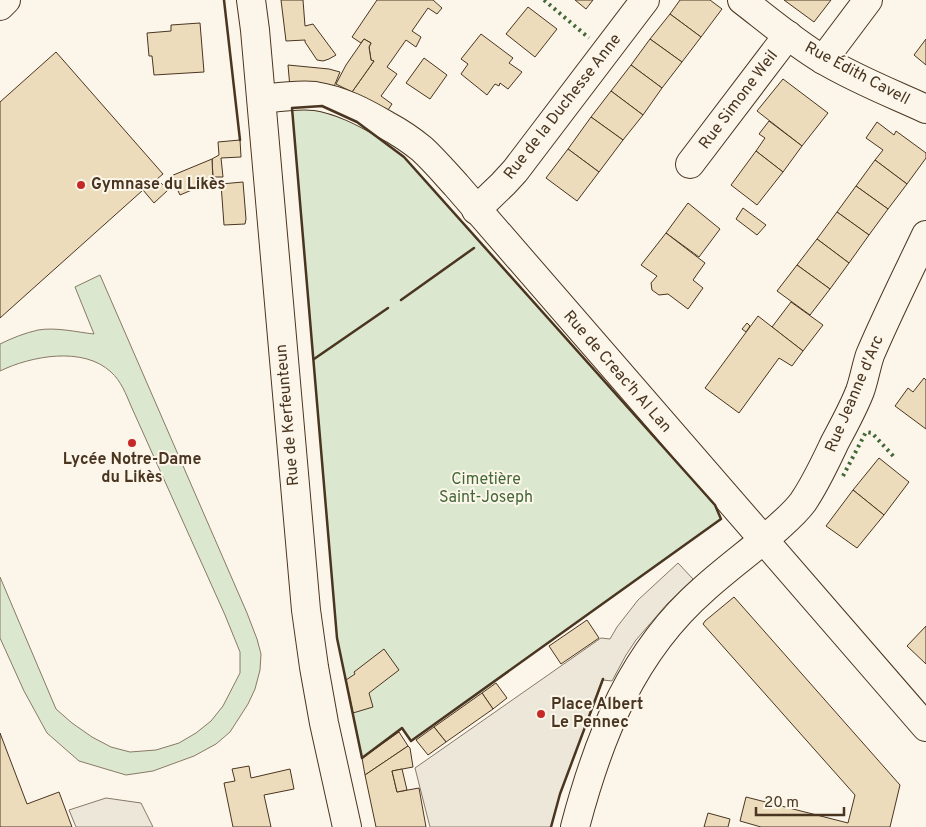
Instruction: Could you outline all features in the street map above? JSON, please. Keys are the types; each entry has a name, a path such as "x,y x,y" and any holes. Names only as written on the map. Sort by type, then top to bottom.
{"street":[{"path":"0,6 6,0"},
{"name":"Rue de Kerfeunteun","path":"251,0 274,231 291,453 306,610 324,723 347,827"},
{"name":"Rue de la Duchesse Anne","path":"476,210 503,184 526,157 645,0"},
{"name":"Rue Édith Cavell","path":"742,0 823,60 872,85 926,109"},
{"path":"823,60 868,0"},
{"name":"Rue Simone Weil","path":"690,164 788,35"},
{"name":"Rue de Creac'h Al Lan","path":"262,100 316,96 343,103 361,111 420,148 439,167 926,727"},
{"name":"Rue Jeanne d'Arc","path":"575,827 600,748 620,700 639,664 658,638 685,607 764,540 801,505 818,477 861,389 870,355 926,236"}],"green space":[{"name":"Cimetière Saint-Joseph","path":"322,106 357,122 404,157 715,505 721,519 411,741 402,729 362,758 337,638 292,108"},
{"path":"100,275 247,613 261,654 260,670 255,689 230,732 216,744 194,756 153,771 126,775 79,761 47,733 24,691 0,638 0,577 56,709 92,737 111,747 130,752 156,750 179,743 196,733 211,721 223,706 240,673 240,652 125,392 115,376 99,364 72,356 57,356 26,361 0,371 0,344 14,338 45,329 94,334 75,287"}],"shaded area":[{"name":"Place Albert Le Pennec","path":"678,563 693,579 667,604 636,640 612,681 603,680 560,794 551,827 430,827 415,768 601,638 610,639 638,600"},
{"path":"106,798 141,803 153,827 76,827 69,810"}],"building":[{"path":"281,0 303,0 305,26 313,24 336,55 323,61 317,60 305,40 286,41"},
{"path":"377,0 433,0 442,8 437,14 428,8 412,31 421,37 416,47 406,40 387,67 397,74 381,96 392,104 388,110 352,92 374,61 371,60 369,47 371,43 364,39 361,43 352,37"},
{"path":"575,0 593,0 586,9"},
{"path":"680,0 710,0 722,9 701,37 670,14"},
{"path":"784,0 831,0 814,22"},
{"path":"528,7 557,29 535,57 506,34"},
{"path":"670,14 701,37 682,62 650,39"},
{"path":"200,23 204,72 154,75 152,56 149,56 147,33 171,31 171,25"},
{"path":"481,34 513,58 509,63 522,72 508,89 500,83 499,86 495,84 487,95 461,74 468,64 461,59"},
{"path":"364,39 371,43 369,47 371,60 374,61 352,92 336,84 346,65"},
{"path":"650,39 682,62 662,88 631,65"},
{"path":"926,39 926,65 914,55"},
{"name":"Gymnase du Likès","path":"56,52 163,174 157,179 168,190 154,203 143,190 0,318 0,102"},
{"path":"424,58 447,75 430,99 406,83"},
{"path":"288,65 329,69 340,72 333,89 290,88"},
{"path":"631,65 662,88 643,115 611,91"},
{"path":"783,79 828,113 802,146 757,111"},
{"path":"611,91 643,115 623,140 591,117"},
{"path":"591,117 623,140 599,172 568,149"},
{"path":"769,121 802,146 783,172 756,151 765,138 759,134"},
{"path":"877,122 894,135 896,131 926,153 926,158 907,184 875,160 883,150 866,138"},
{"path":"240,140 241,157 221,158 223,177 213,177 212,159 219,155 218,142"},
{"path":"568,149 599,172 577,201 546,178"},
{"path":"756,151 783,172 757,205 731,185"},
{"path":"212,159 213,181 180,195 171,176"},
{"path":"875,160 907,184 888,209 856,186"},
{"path":"243,182 245,224 224,225 221,184"},
{"path":"856,186 888,209 869,235 837,212"},
{"path":"688,203 720,229 699,257 666,233"},
{"path":"743,208 766,225 757,235 736,219"},
{"path":"837,212 869,235 849,263 817,239"},
{"path":"666,233 705,263 693,280 703,288 688,309 668,294 659,295 652,290 651,283 657,276 641,265"},
{"path":"817,239 849,263 830,289 797,265"},
{"path":"797,265 830,289 810,315 777,291"},
{"path":"791,302 823,325 803,351 772,327"},
{"path":"758,316 803,351 792,366 779,358 739,413 705,388"},
{"path":"747,323 750,326 746,332 742,329"},
{"path":"924,378 926,380 926,429 895,406 908,388 913,392"},
{"path":"879,458 909,482 884,515 853,490"},
{"path":"853,490 884,515 857,548 826,526"},
{"path":"734,597 900,785 890,827 761,827 740,821 746,797 848,823 855,795 703,624"},
{"path":"587,620 599,638 561,664 549,646"},
{"path":"926,626 926,664 907,646"},
{"path":"384,649 399,670 369,693 373,707 353,713 346,680"},
{"path":"496,683 507,698 493,709 482,693"},
{"path":"482,693 493,709 446,742 434,727"},
{"path":"434,727 446,742 428,755 416,740"},
{"path":"399,732 408,746 365,775 362,758"},
{"path":"0,733 27,804 59,792 72,827 0,827"},
{"path":"408,746 413,767 392,771 397,792 419,788 426,827 376,827 365,775"},
{"path":"249,766 251,778 290,769 294,789 264,795 271,827 233,827 224,783 235,781 232,769"},
{"path":"402,769 407,790 397,792 392,771"},
{"path":"708,813 730,819 728,827 704,827"}],"hedge":[{"path":"544,0 589,38"},
{"path":"843,476 866,432 872,433 895,458"}],"wall":[{"path":"224,0 240,140"},
{"path":"322,106 357,122 404,157 715,505 721,519 411,741 402,728 362,758 337,638 292,108 322,106"},
{"path":"401,300 474,248"},
{"path":"314,359 388,308"},
{"path":"551,827 560,794 603,679"}],"place":[{"name":"Gymnase du Likès","path":"81,185"},
{"name":"Lycée Notre-Dame du Likès","path":"132,443"},
{"name":"Place Albert Le Pennec","path":"541,714"}]}
